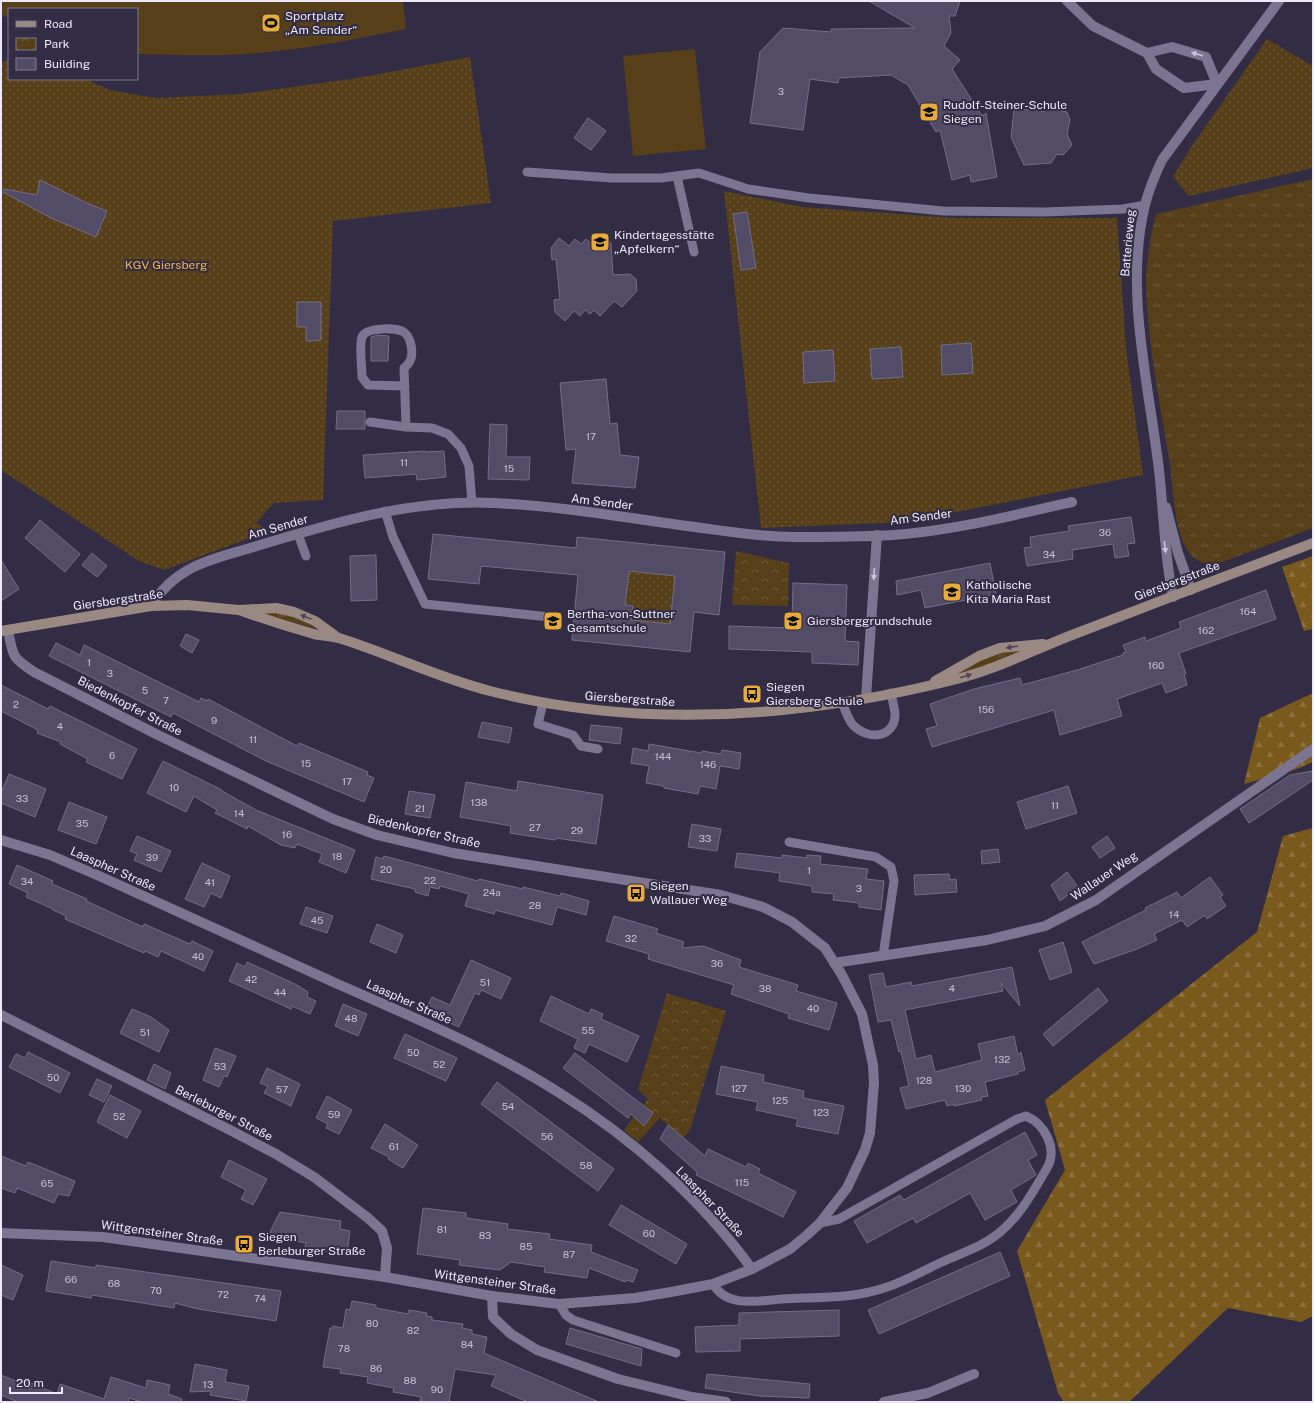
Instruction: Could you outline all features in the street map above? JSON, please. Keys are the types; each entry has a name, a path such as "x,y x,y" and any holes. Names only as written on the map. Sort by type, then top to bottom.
{"street":[{"path":"1066,1 1093,26 1147,53 1156,69 1184,88 1217,84 1206,57 1172,47 1147,53"},
{"name":"Batterieweg","path":"1173,597 1164,542 1160,480 1138,308 1137,270 1140,232 1145,205 1152,183 1162,160 1279,1"},
{"name":"Batterieweg","path":"1160,480 1178,553 1191,590"},
{"name":"Am Sender","path":"151,606 160,590 173,578 186,570 210,560 298,534 385,511 452,503 494,503 725,531 790,537 893,535 984,522 1072,502"},
{"path":"866,698 877,535"},
{"name":"Giersbergstraße","path":"239,610 317,634 339,638 454,680 543,703 600,711 676,716 747,714 866,698 957,679 1006,663 1051,643 1313,543"},
{"name":"Giersbergstraße","path":"4,630 151,606 187,606 239,610 276,608 294,612 315,620 339,638"},
{"name":"Biedenkopfer Straße","path":"4,630 17,662 34,672 158,735 333,819 377,835 453,852 721,895 763,907 792,922 824,948 842,975"},
{"name":"Giersbergstraße","path":"928,684 979,656 1000,648 1051,643"},
{"name":"Wallauer Weg","path":"834,963 987,940 1045,926 1096,900 1313,749"},
{"name":"Laaspher Straße","path":"1,840 50,855 97,875 461,1039 558,1092 623,1137 685,1192 738,1250 752,1269"},
{"name":"Wittgensteiner Straße","path":"1,1233 103,1237 385,1277 492,1296 559,1304 635,1298 713,1284 752,1269 790,1249 820,1223 844,1194 865,1150 872,1111 874,1082 869,1041 862,1014 842,975"},
{"name":"Berleburger Straße","path":"1,1015 276,1154 314,1177 363,1214 382,1231 388,1248 385,1277"},
{"path":"492,1296 493,1317 511,1334 537,1350 618,1379 692,1396 726,1402"},
{"path":"884,1402 928,1393 974,1374"}],"lane":[{"path":"527,172 612,178 661,178 699,173 748,189 786,195 943,211 1045,212 1123,209 1145,205"},
{"path":"677,176 694,252"},
{"path":"405,386 368,386 364,382 362,377 361,343 362,336 367,331 374,329 402,331 408,335 411,345 411,361 404,368 405,386 406,427"},
{"path":"370,422 406,427 432,428 448,434 462,448 469,466 472,503"},
{"path":"385,511 393,537 425,604 550,618"},
{"path":"298,534 306,556"},
{"path":"842,702 852,725 867,735 879,736 891,726 895,715 891,693"},
{"path":"543,703 538,724 573,735 581,746 598,749"},
{"path":"789,842 876,857 891,868 894,881 883,956"},
{"path":"713,1284 718,1294 739,1302 863,1293 887,1287 985,1243 1000,1233 1025,1206 1051,1161 1052,1147 1043,1129 1035,1119 1026,1116 1017,1119 839,1219 820,1223"},
{"path":"559,1304 566,1315 573,1320 676,1353"}],"green space":[{"name":"Sportplatz „Am Sender“","path":"1,1 403,1 406,29 320,45 252,54 138,54 138,8 8,8 8,18 1,14"},
{"path":"1267,39 1313,66 1313,168 1189,196 1173,177 1191,147"},
{"path":"695,49 706,149 633,156 623,56"},
{"name":"KGV Giersberg","path":"470,57 491,203 333,221 323,500 274,503 256,523 269,531 164,570 139,561 1,470 1,62 8,61 8,80 87,80 110,90 155,98 241,94 358,78"},
{"path":"1313,179 1313,528 1217,564 1209,564 1196,559 1190,554 1184,545 1177,521 1169,457 1148,323 1146,281 1149,247 1156,214"},
{"path":"724,191 802,207 954,218 1117,218 1126,348 1143,475 906,522 761,528"},
{"path":"736,551 789,563 788,606 732,605"},
{"path":"1313,556 1313,629 1304,631 1282,567"},
{"path":"629,571 675,576 670,624 631,620 633,606 625,605"},
{"path":"265,613 278,613 301,618 318,629 265,615"},
{"path":"1051,643 957,679 946,674 979,656"},
{"path":"1313,693 1313,762 1294,770 1244,784 1260,718"},
{"path":"1313,828 1313,1316 1301,1322 1228,1308 1129,1402 1064,1402 1058,1393 1017,1251 1065,1170 1045,1100 1257,932 1283,836"},
{"path":"667,993 726,1011 690,1130 683,1138 660,1118 638,1142 624,1130 648,1099 638,1089"}],"building":[{"path":"869,1 960,1 955,16 949,16 951,33 944,46 960,60 952,69 982,116 986,113 997,177 971,182 970,175 952,180 940,130 936,132 908,85 891,75 839,78 838,83 810,79 803,130 750,123 760,52 783,28 831,32 831,29 915,28"},
{"path":"1038,108 1043,112 1047,108 1067,112 1070,120 1067,134 1072,145 1063,155 1057,154 1051,163 1024,165 1011,137 1014,110"},
{"path":"588,118 606,131 591,150 574,138"},
{"path":"40,180 89,204 107,211 96,237 51,218 3,192 4,189 37,195"},
{"path":"747,212 756,268 741,270 733,214"},
{"path":"601,235 611,243 613,275 630,274 636,279 637,291 622,307 614,301 600,316 594,310 590,314 585,310 580,316 574,311 565,321 555,312 554,300 560,299 556,259 552,260 551,248 559,238 569,246 575,239 581,244 586,239 593,245"},
{"path":"297,302 321,302 321,340 306,341 306,327 297,327"},
{"path":"378,335 389,336 388,361 371,361 371,337"},
{"path":"971,343 973,373 942,375 941,345"},
{"path":"901,347 903,377 872,379 870,349"},
{"path":"833,350 835,381 804,383 803,352"},
{"path":"606,379 610,424 617,423 620,455 639,457 635,488 572,483 576,449 566,450 560,383"},
{"path":"337,411 365,411 365,429 336,429"},
{"path":"490,424 507,425 506,457 530,457 529,480 488,479"},
{"path":"444,451 446,477 417,480 416,474 365,478 363,455"},
{"path":"1131,517 1135,543 1127,544 1129,556 1115,558 1113,544 1072,550 1073,559 1027,566 1024,548 1031,547 1030,537 1069,531 1068,526"},
{"path":"40,520 80,554 65,572 25,538"},
{"path":"433,534 576,548 577,537 725,552 719,615 694,612 690,652 572,640 578,575 481,566 479,584 428,579","holes":["629,571 675,576 670,624 631,620 633,606 625,605"]},
{"path":"92,553 107,566 97,577 82,565"},
{"path":"376,555 377,600 351,601 350,556"},
{"path":"1,560 19,589 1,601"},
{"path":"990,563 996,594 925,608 921,590 897,595 896,581"},
{"path":"793,583 847,585 845,641 859,642 858,665 812,663 812,652 729,649 729,626 792,628"},
{"path":"1266,590 1276,619 1179,653 1186,674 1184,675 1187,685 1166,693 1162,683 1117,699 1122,716 1060,735 1054,710 932,747 926,729 937,726 930,704 974,689 1020,678 1022,685 1077,670 1123,655 1123,653 1126,652 1123,645 1145,637 1146,641 1181,628 1179,622"},
{"path":"186,634 199,640 192,653 180,646"},
{"path":"56,643 80,655 84,645 199,702 201,698 207,701 208,699 297,746 299,743 368,772 367,775 374,778 364,802 266,761 173,713 171,717 49,656"},
{"path":"1,685 48,709 50,706 137,749 122,779 86,762 88,759 60,744 61,742 37,733 38,730 1,711"},
{"path":"482,722 512,728 509,743 478,737"},
{"path":"591,725 622,728 620,744 589,740"},
{"path":"649,744 701,753 702,751 721,754 722,750 741,753 739,769 720,766 716,789 700,786 698,794 646,783 649,766 631,763 633,748 648,751"},
{"path":"163,761 222,790 256,810 355,850 346,873 319,862 322,854 297,844 295,848 281,845 248,826 247,829 215,813 217,810 194,796 186,812 147,793"},
{"path":"1313,771 1313,780 1249,823 1240,809 1290,775"},
{"path":"9,774 46,789 35,817 1,803 1,793"},
{"path":"518,781 603,795 596,844 556,838 555,840 510,833 511,826 460,817 466,782 517,791"},
{"path":"1068,786 1077,813 1026,829 1017,802"},
{"path":"409,791 435,795 430,818 405,814"},
{"path":"69,802 107,817 96,844 58,830"},
{"path":"692,824 721,829 717,851 688,847"},
{"path":"137,836 171,851 161,872 134,860 137,854 130,851"},
{"path":"1107,836 1115,848 1100,858 1092,847"},
{"path":"998,849 1000,862 982,864 981,851"},
{"path":"737,853 782,858 782,855 807,858 807,855 821,856 820,864 868,869 866,879 884,881 881,910 859,907 859,903 833,900 834,894 812,892 812,886 779,881 780,873 735,867"},
{"path":"384,856 478,881 479,879 523,889 523,887 560,896 561,893 589,901 586,915 557,907 552,925 495,910 494,914 465,906 469,894 440,886 439,889 430,887 428,896 415,892 415,889 371,879 376,857 383,859"},
{"path":"202,863 230,876 221,898 211,893 204,907 185,899"},
{"path":"17,865 53,881 52,884 87,899 86,901 143,927 144,924 190,944 192,941 213,951 204,971 161,951 158,957 145,951 144,953 65,919 66,916 26,897 28,893 9,884"},
{"path":"1067,872 1078,887 1060,901 1051,885"},
{"path":"949,874 950,880 956,879 957,892 915,895 914,875"},
{"path":"1210,877 1223,895 1220,897 1226,906 1207,919 1205,915 1187,927 1182,920 1154,934 1157,940 1137,949 1094,964 1082,942 1146,910 1145,908 1177,892 1181,898"},
{"path":"306,907 333,916 327,933 300,924"},
{"path":"614,916 658,929 656,933 684,942 682,948 703,946 741,960 739,967 798,985 796,991 837,1003 829,1030 788,1018 789,1014 731,994 734,985 648,959 649,954 606,941"},
{"path":"377,924 403,935 396,953 370,942"},
{"path":"1063,942 1072,972 1050,980 1039,950"},
{"path":"471,960 511,978 501,999 481,990 479,995 475,993 459,1027 425,1012 432,997 450,1005"},
{"path":"247,962 295,984 308,992 307,997 316,1001 310,1014 292,1006 291,1009 229,981 237,963 245,967"},
{"path":"1012,967 1020,1006 1001,983 1003,991 905,1010 916,1059 931,1055 935,1072 982,1060 978,1044 1014,1036 1018,1055 1021,1052 1025,1070 1018,1072 1018,1074 985,1082 988,1096 981,1097 982,1100 947,1106 945,1100 906,1109 900,1088 909,1086 901,1051 899,1052 891,1020 878,1022 869,975 883,973 886,987 911,982 912,986"},
{"path":"1098,988 1108,1001 1053,1046 1043,1034"},
{"path":"551,996 589,1014 591,1009 603,1014 601,1019 639,1036 627,1062 589,1044 585,1053 574,1048 578,1039 540,1021"},
{"path":"343,1004 367,1014 358,1036 335,1026"},
{"path":"132,1009 151,1017 169,1030 159,1052 120,1033"},
{"path":"405,1034 457,1058 446,1081 394,1058"},
{"path":"215,1048 236,1056 227,1077 224,1076 219,1087 203,1080"},
{"path":"28,1052 70,1073 60,1093 9,1067 16,1054 25,1058"},
{"path":"575,1053 653,1113 644,1126 631,1114 628,1118 563,1068"},
{"path":"154,1064 171,1073 165,1089 147,1080"},
{"path":"721,1066 764,1075 763,1082 804,1091 803,1098 844,1106 838,1134 796,1126 798,1119 756,1110 758,1102 716,1094"},
{"path":"267,1068 300,1084 291,1106 264,1093 268,1086 260,1083"},
{"path":"97,1079 112,1086 104,1102 89,1095"},
{"path":"497,1082 614,1169 598,1191 481,1104"},
{"path":"110,1095 141,1111 127,1138 97,1122"},
{"path":"327,1096 352,1110 339,1134 326,1128 328,1124 316,1118"},
{"path":"385,1124 418,1145 403,1168 388,1159 389,1157 371,1148"},
{"path":"668,1125 705,1156 708,1149 746,1167 748,1163 760,1169 758,1173 796,1192 783,1217 696,1175 697,1172 660,1139"},
{"path":"1025,1132 1037,1155 1028,1160 1036,1175 1011,1190 1017,1202 985,1220 970,1193 916,1223 913,1218 867,1243 854,1221 900,1195 904,1200"},
{"path":"1,1156 26,1166 28,1162 75,1181 69,1196 58,1194 54,1203 17,1188 15,1193 1,1188"},
{"path":"229,1160 267,1179 253,1205 241,1199 246,1190 221,1177"},
{"path":"621,1205 687,1244 676,1264 609,1225"},
{"path":"423,1208 466,1213 466,1218 508,1224 507,1229 550,1234 549,1239 592,1245 591,1252 638,1270 633,1282 626,1280 625,1282 589,1268 587,1278 544,1272 545,1267 511,1262 500,1270 459,1265 460,1260 417,1254"},
{"path":"280,1212 341,1221 340,1229 350,1231 347,1254 305,1248 306,1243 268,1236"},
{"path":"1000,1252 1010,1276 879,1334 868,1310"},
{"path":"51,1261 96,1268 96,1265 281,1291 276,1321 198,1309 175,1303 174,1308 92,1295 91,1298 46,1291"},
{"path":"1,1265 23,1275 13,1300 1,1295"},
{"path":"352,1301 376,1305 376,1308 408,1314 409,1310 427,1313 426,1316 432,1317 432,1320 463,1324 462,1328 472,1330 472,1334 487,1337 484,1353 599,1402 528,1402 491,1386 496,1375 455,1369 449,1402 420,1401 421,1397 393,1392 394,1388 367,1383 368,1377 340,1373 341,1369 323,1367 330,1328 333,1328 333,1326 343,1328 346,1309 350,1310"},
{"path":"839,1310 839,1336 740,1339 740,1351 696,1352 695,1327 739,1325 739,1313"},
{"path":"570,1328 642,1349 641,1366 566,1344"},
{"path":"195,1364 227,1370 225,1382 249,1386 246,1401 210,1395 211,1391 190,1392"},
{"path":"707,1374 810,1384 809,1398 759,1396 705,1388"},
{"path":"1,1375 18,1382 19,1378 57,1394 60,1384 104,1399 111,1377 146,1388 147,1380 170,1385 168,1394 182,1399 181,1402 142,1402 129,1398 128,1402 18,1402 1,1395"}],"place":[{"name":"Sportplatz „Am Sender“","path":"271,23"},
{"name":"Rudolf-Steiner-Schule Siegen","path":"929,112"},
{"name":"Kindertagesstätte „Apfelkern“","path":"600,242"},
{"name":"Katholische Kita Maria Rast","path":"952,592"},
{"name":"Bertha-von-Suttner Gesamtschule","path":"553,621"},
{"name":"Giersberggrundschule","path":"793,621"},
{"name":"Siegen Giersberg Schule","path":"752,694"},
{"name":"Siegen Wallauer Weg","path":"636,893"},
{"name":"Siegen Berleburger Straße","path":"244,1244"}]}
